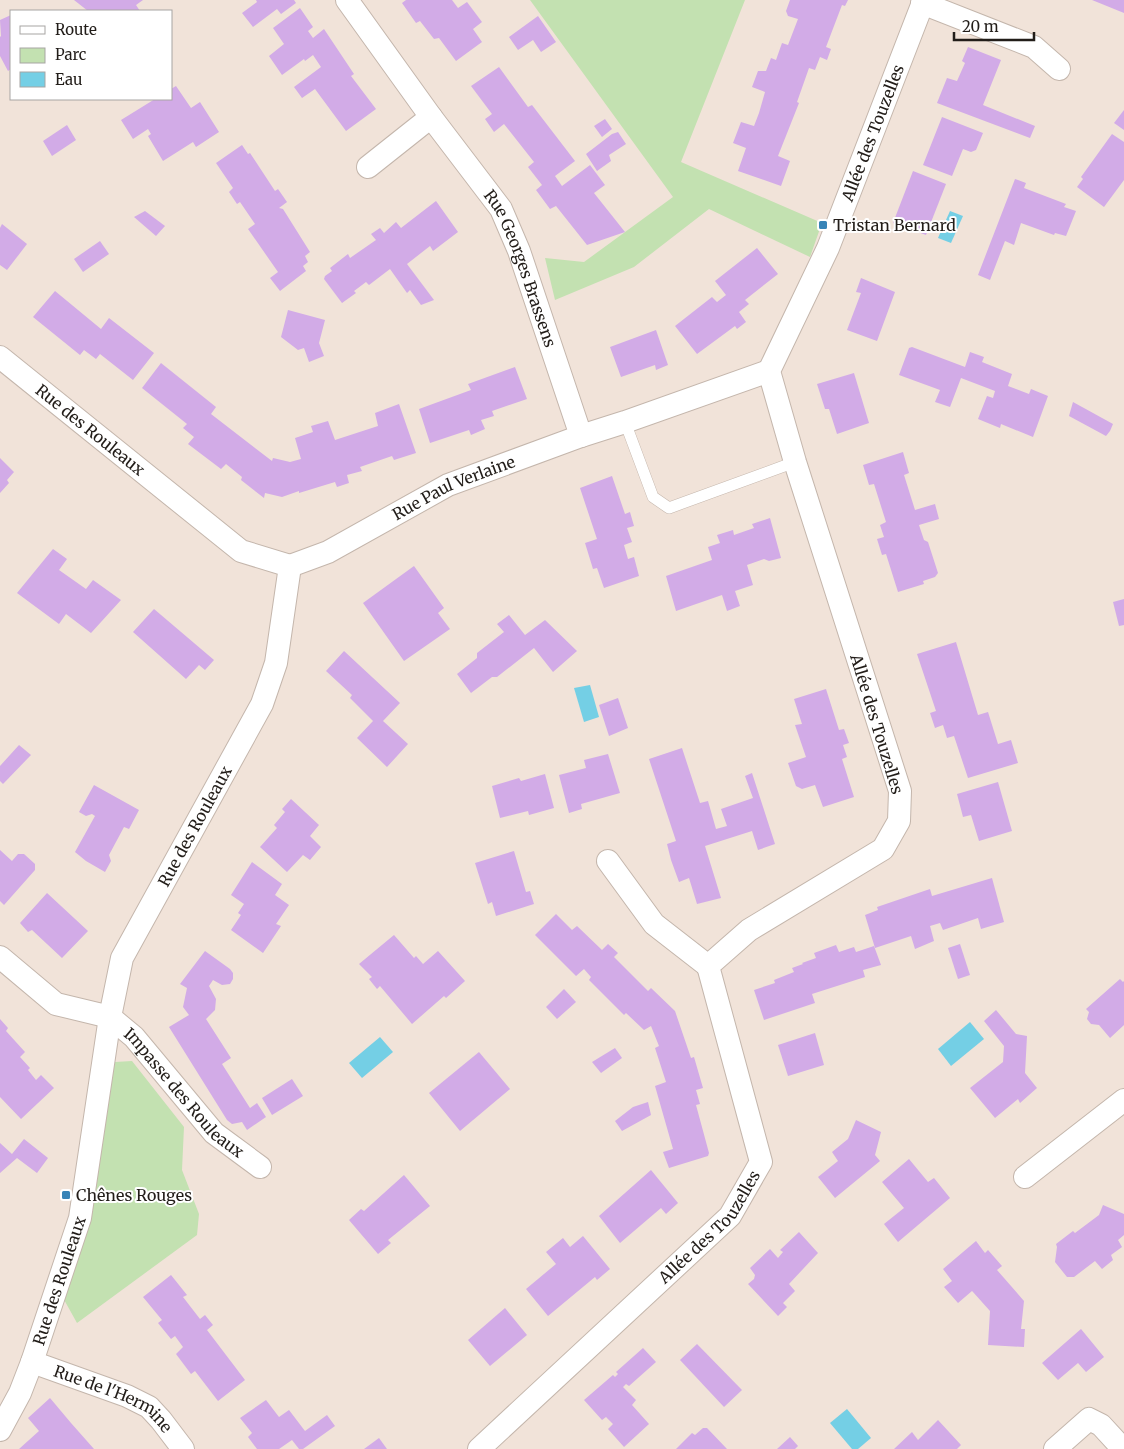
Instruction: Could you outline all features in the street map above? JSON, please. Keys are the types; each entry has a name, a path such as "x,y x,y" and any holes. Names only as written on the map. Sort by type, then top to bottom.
{"street":[{"name":"Rue Georges Brassens","path":"347,0 431,117 501,209 519,251 581,436"},
{"path":"923,2 1034,47 1059,69"},
{"name":"Allée des Touzelles","path":"479,1449 730,1216 761,1162 708,966 748,930 883,848 900,821 900,791 795,462 769,371 828,248 923,2"},
{"path":"368,168 431,117"},
{"name":"Rue des Rouleaux","path":"0,357 241,551 290,566 276,663 262,704 122,958 110,1017 80,1218 20,1394 0,1430"},
{"name":"Rue Paul Verlaine","path":"290,566 328,552 448,485 581,436 769,371"},
{"path":"608,861 654,924 708,966"},
{"path":"0,957 56,1004 110,1017"},
{"name":"Impasse des Rouleaux","path":"110,1017 134,1037 214,1133 260,1167"},
{"path":"1025,1177 1124,1100"},
{"name":"Rue de l'Hermine","path":"32,1362 127,1396 148,1408 161,1420 183,1449"},
{"path":"1055,1449 1089,1419 1101,1425 1123,1449"}],"lane":[{"path":"625,422 653,497 669,508 795,462"}],"green space":[{"path":"530,0 745,0 681,162 822,223 810,257 709,209 634,267 555,300 545,258 584,262 673,197"},
{"path":"132,1061 184,1127 182,1170 199,1214 197,1235 77,1323 62,1296 108,1073 115,1062"}],"water":[{"path":"950,211 963,216 951,243 938,238"},
{"path":"590,685 599,717 584,722 574,688"},
{"path":"970,1022 984,1039 951,1066 938,1049"},
{"path":"380,1037 393,1052 362,1078 349,1063"},
{"path":"847,1409 871,1438 858,1449 852,1449 830,1423"}],"building":[{"path":"74,0 143,0 136,5 139,10 87,10"},
{"path":"256,0 294,0 296,3 281,14 277,9 253,27 242,13 257,2"},
{"path":"406,0 452,0 458,8 467,2 482,22 473,29 482,42 456,61 439,38 434,39 420,21 416,23 402,3"},
{"path":"790,0 848,0 845,6 842,5 826,47 831,49 827,60 820,57 815,70 809,68 797,102 799,103 778,156 790,161 781,186 738,171 746,148 733,143 741,122 754,126 759,113 765,92 752,87 758,71 766,71 771,58 776,60 782,43 788,45 798,19 788,16 786,11"},
{"path":"1092,0 1124,0 1124,13"},
{"path":"300,8 313,27 308,31 313,38 324,29 354,74 351,76 376,109 346,131 315,89 302,98 294,87 321,67 313,55 305,61 304,59 282,75 269,56 284,44 273,28"},
{"path":"10,15 10,70 8,71 0,56 0,20"},
{"path":"538,16 556,42 541,52 533,40 518,50 509,37"},
{"path":"968,47 1001,60 983,105 1035,126 1030,138 937,103 947,78 957,81 965,63 962,61"},
{"path":"499,67 528,107 532,105 575,161 555,176 562,186 590,165 605,185 594,193 625,232 587,245 556,206 550,209 536,190 542,185 528,167 534,162 504,124 494,132 485,119 492,114 471,86"},
{"path":"176,86 191,108 200,102 219,132 196,147 193,142 163,161 148,136 151,134 148,129 133,139 121,120 153,100 172,100 172,88"},
{"path":"1124,110 1124,130 1114,123"},
{"path":"942,117 983,133 976,150 971,152 963,149 952,176 923,165"},
{"path":"605,119 612,129 602,137 594,126"},
{"path":"67,125 76,140 52,156 43,141"},
{"path":"618,132 626,144 609,155 611,161 597,171 586,154 612,134"},
{"path":"1112,134 1124,142 1124,180 1104,207 1077,187 1083,179 1081,177"},
{"path":"242,145 248,154 250,153 275,191 278,189 287,202 279,208 283,209 310,252 305,256 308,262 303,266 306,271 280,291 270,278 278,272 248,229 255,224 240,202 237,204 229,192 233,188 216,163"},
{"path":"913,171 946,184 926,235 893,223"},
{"path":"1015,179 1026,183 1024,188 1066,204 1064,207 1076,211 1066,236 1055,233 1054,235 1021,223 1014,245 1005,241 990,280 978,275"},
{"path":"436,201 458,232 433,251 430,246 407,264 434,300 421,305 410,290 407,293 390,269 369,285 366,282 354,291 356,293 342,303 324,279 332,271 330,268 348,254 350,258 376,240 371,234 380,228 384,233 396,222 401,228"},
{"path":"145,211 165,226 156,236 134,217"},
{"path":"2,224 27,244 7,270 0,265 0,228"},
{"path":"100,241 109,254 83,272 74,259"},
{"path":"757,248 778,274 745,300 749,304 739,312 746,322 737,329 735,326 697,354 675,326 712,297 717,302 726,295 715,281"},
{"path":"861,278 895,292 877,341 847,330 861,293 856,292"},
{"path":"55,291 101,329 109,318 154,353 133,380 100,354 96,359 84,350 80,355 33,317"},
{"path":"288,310 325,320 319,343 324,356 309,362 304,348 298,350 281,337"},
{"path":"656,330 668,365 656,370 655,365 621,377 610,347"},
{"path":"912,347 965,367 970,352 984,357 982,362 1012,374 1008,386 1029,394 1031,389 1048,396 1033,437 1001,424 1000,428 978,419 987,396 993,398 995,391 961,378 950,407 935,402 940,390 899,375 909,348"},
{"path":"161,363 216,407 211,414 272,461 273,458 290,462 301,459 295,438 313,432 311,426 328,421 335,440 378,426 375,413 399,404 416,453 394,460 392,456 360,467 362,471 347,475 349,483 337,487 335,482 282,497 265,493 264,498 241,480 242,477 226,464 221,469 188,444 194,437 183,428 187,424 142,388"},
{"path":"515,367 527,399 492,411 494,416 481,420 485,429 471,435 469,430 430,443 419,409 471,390 468,384"},
{"path":"854,373 869,423 837,434 829,409 825,409 817,384"},
{"path":"1073,402 1113,424 1106,436 1069,416"},
{"path":"903,452 909,473 904,475 915,510 935,504 939,519 919,525 924,540 928,542 938,573 935,577 923,581 924,584 898,592 886,554 882,555 877,539 884,537 880,525 886,522 874,484 869,485 863,465"},
{"path":"0,458 14,472 7,480 9,483 0,493"},
{"path":"612,476 625,514 630,512 634,526 627,528 632,542 624,545 628,559 634,557 639,576 604,588 597,568 593,569 585,543 597,539 580,488"},
{"path":"770,518 781,558 769,561 764,559 747,565 753,585 735,591 740,606 727,611 722,595 676,611 666,576 712,560 708,547 720,543 717,535 733,530 734,535 754,528 752,524"},
{"path":"53,549 67,559 59,570 86,589 93,580 121,600 91,633 66,614 59,624 17,593"},
{"path":"414,566 444,608 438,613 450,629 404,661 363,603"},
{"path":"1124,599 1124,625 1119,626 1113,602"},
{"path":"154,609 214,660 205,670 199,665 186,679 133,632"},
{"path":"509,615 525,635 545,620 577,651 553,672 534,648 497,677 492,677 471,693 457,674 477,658 477,653 504,632 497,624"},
{"path":"956,642 978,715 988,712 998,744 1011,740 1018,763 968,778 954,736 947,738 943,725 935,728 930,713 936,711 917,654"},
{"path":"344,651 400,703 383,721 408,744 387,767 357,738 373,721 350,698 352,695 326,671"},
{"path":"826,689 839,730 844,729 849,743 843,745 847,757 842,759 854,797 823,807 815,785 802,789 796,786 788,763 806,757 795,725 802,724 794,699"},
{"path":"618,698 628,728 609,736 599,705"},
{"path":"19,745 31,755 3,784 0,781 0,766"},
{"path":"682,748 700,803 708,801 716,829 727,826 721,809 753,798 745,776 752,773 775,844 758,850 752,831 705,846 721,898 697,904 689,878 679,882 671,860 667,844 676,841 649,759"},
{"path":"608,754 620,793 581,804 582,809 569,813 559,775 586,768 584,760"},
{"path":"545,774 554,808 529,815 528,811 500,818 492,786 519,778 521,781"},
{"path":"998,782 1012,831 979,841 971,815 963,817 957,794"},
{"path":"94,785 139,810 129,829 124,827 109,855 111,861 105,872 75,852 95,816 92,814 86,816 79,812"},
{"path":"291,799 319,825 310,836 321,847 310,860 303,855 287,872 260,847 277,828 274,825 285,812 282,809"},
{"path":"0,850 12,861 18,854 24,854 35,864 35,870 4,905 0,901"},
{"path":"514,851 526,892 530,891 534,904 496,916 492,902 488,904 475,863"},
{"path":"252,862 282,884 275,895 289,905 276,924 281,926 263,953 231,930 241,915 238,913 244,904 231,895"},
{"path":"992,878 1004,922 981,929 978,918 943,930 940,923 930,926 934,941 915,949 911,936 875,948 865,915 878,910 877,907 930,889 932,896"},
{"path":"47,893 88,931 62,958 32,930 28,932 20,923"},
{"path":"556,914 572,930 577,926 602,950 608,944 618,953 614,957 648,991 651,988 675,1011 691,1058 694,1057 703,1088 696,1090 700,1104 696,1105 709,1153 708,1156 669,1168 663,1152 673,1149 655,1086 666,1082 655,1048 659,1046 651,1026 644,1030 626,1013 624,1015 589,980 591,977 584,969 576,976 535,935"},
{"path":"394,935 414,958 416,956 423,964 438,951 465,981 446,998 444,996 412,1024 380,986 377,989 369,979 372,977 359,964"},
{"path":"960,944 970,975 958,979 948,948"},
{"path":"836,945 839,952 854,947 856,952 874,946 881,965 863,970 865,977 812,994 815,1003 764,1020 754,990 775,983 774,980 794,972 792,968 816,958 814,953"},
{"path":"205,951 233,973 233,979 230,984 222,985 213,980 209,986 216,999 215,1010 206,1019 231,1058 222,1064 250,1108 257,1103 266,1117 247,1130 242,1122 232,1124 227,1120 169,1027 189,1015 183,1007 187,988 180,984"},
{"path":"1120,979 1124,981 1124,1025 1110,1038 1099,1025 1091,1024 1087,1019 1089,1012 1086,1009"},
{"path":"564,989 576,1002 557,1019 546,1007"},
{"path":"996,1010 1016,1034 1027,1036 1025,1073 1037,1088 1020,1103 1018,1099 995,1118 970,1088 1003,1062 1004,1046 984,1021"},
{"path":"0,1019 8,1028 6,1031 25,1052 20,1057 30,1068 28,1070 36,1080 41,1075 54,1088 21,1119 0,1097"},
{"path":"815,1033 824,1065 788,1076 778,1045"},
{"path":"615,1048 622,1058 601,1073 592,1062"},
{"path":"479,1052 510,1089 460,1131 429,1093"},
{"path":"292,1079 303,1096 272,1115 262,1098"},
{"path":"648,1102 651,1115 622,1131 615,1121 633,1107"},
{"path":"856,1120 881,1132 875,1155 880,1161 835,1198 818,1177 838,1161 832,1152 848,1139"},
{"path":"24,1139 48,1158 37,1173 17,1158 0,1173 0,1143 12,1154"},
{"path":"909,1159 928,1182 934,1178 950,1198 898,1242 884,1224 904,1208 882,1182"},
{"path":"651,1170 678,1203 666,1214 661,1208 620,1243 599,1216"},
{"path":"404,1175 430,1206 388,1240 391,1243 378,1254 349,1220 361,1209 364,1211"},
{"path":"1103,1205 1124,1214 1124,1235 1118,1240 1122,1247 1111,1255 1113,1260 1102,1269 1095,1261 1074,1277 1067,1277 1055,1262 1056,1244 1073,1231 1075,1233 1099,1215"},
{"path":"799,1232 818,1253 789,1284 795,1291 783,1303 787,1307 778,1316 748,1284 754,1279 755,1275 750,1268 770,1249 778,1258 783,1252 780,1250"},
{"path":"583,1236 610,1269 597,1280 595,1277 548,1316 526,1289 556,1264 546,1252 563,1238 570,1247"},
{"path":"976,1241 985,1253 988,1250 1002,1266 997,1270 1024,1301 1021,1329 1025,1329 1024,1347 988,1345 990,1311 972,1291 958,1303 944,1287 952,1281 943,1269"},
{"path":"171,1275 187,1295 183,1297 200,1319 205,1315 213,1325 207,1330 245,1380 218,1401 195,1371 191,1374 176,1354 183,1347 175,1336 171,1339 158,1323 162,1320 143,1297"},
{"path":"505,1308 527,1335 490,1366 468,1340"},
{"path":"1081,1329 1104,1357 1086,1372 1078,1363 1058,1380 1042,1363"},
{"path":"697,1344 742,1390 724,1407 680,1360"},
{"path":"643,1348 656,1362 629,1386 626,1384 623,1387 636,1400 632,1405 649,1424 624,1447 608,1429 613,1424 606,1417 602,1420 584,1400 613,1375 615,1377 618,1374 616,1372"},
{"path":"50,1398 94,1449 19,1449 39,1431 28,1418"},
{"path":"266,1400 279,1417 289,1410 305,1431 327,1415 335,1426 303,1449 299,1449 292,1440 279,1449 257,1449 248,1437 252,1433 240,1418"},
{"path":"938,1420 961,1445 957,1449 894,1449 912,1432 918,1440"},
{"path":"703,1428 707,1428 727,1449 676,1449 692,1433 695,1435"},
{"path":"790,1437 798,1446 795,1449 777,1449"},
{"path":"379,1438 387,1449 364,1449"}],"place":[{"name":"Tristan Bernard","path":"823,225"},
{"name":"Chênes Rouges","path":"66,1195"}]}
